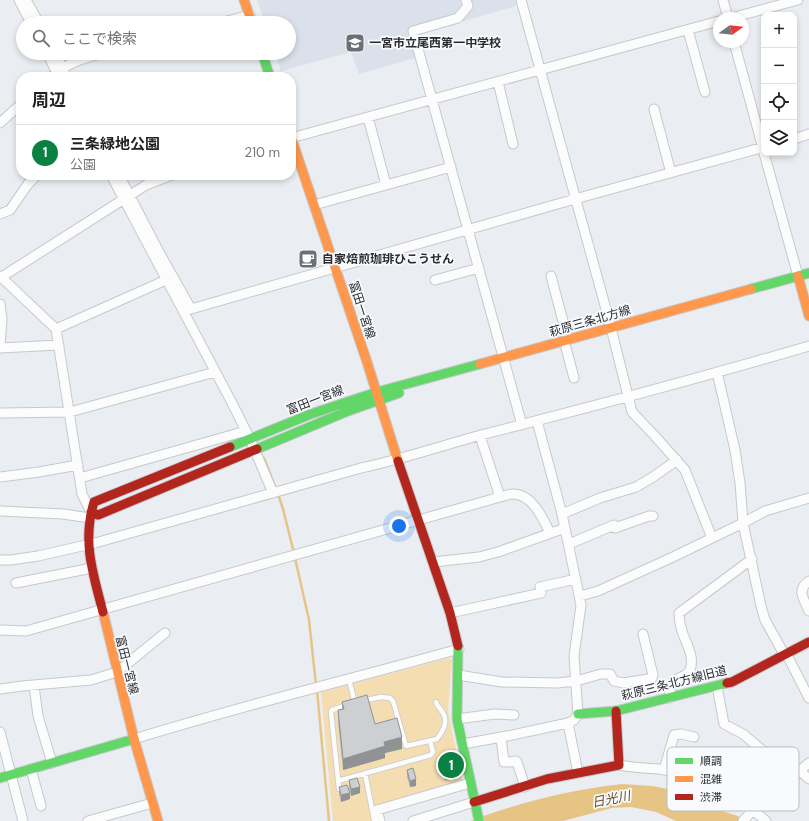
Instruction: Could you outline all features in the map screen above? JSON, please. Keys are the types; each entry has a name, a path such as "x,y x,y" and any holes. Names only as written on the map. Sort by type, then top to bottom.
{"main road":[{"path":"244,0 250,16"},
{"path":"264,60 268,72"},
{"name":"冨田一宮線","path":"296,153 336,267 378,396 392,445 450,613 459,649 457,718 474,802"},
{"name":"萩原三条北方線","path":"378,396 612,332 739,292 803,281 809,274"},
{"path":"803,281 809,316"},
{"name":"富田一宮線","path":"158,821 134,739 92,568 88,535 90,515 94,502 248,435 311,414 378,396"},
{"name":"富田一宮線","path":"90,515 98,515 348,411 378,396"},
{"name":"萩原三条北方線旧道","path":"619,765 616,746 616,711 732,682 809,642"},
{"path":"578,714 616,711"},
{"path":"0,778 134,739"},
{"path":"479,821 474,802 547,779 619,765"}],"street":[{"path":"19,0 27,16"},
{"path":"26,0 35,16"},
{"path":"466,0 468,6 458,18 413,31 522,425"},
{"path":"521,0 612,332 632,412 685,470 712,538"},
{"path":"723,0 726,12"},
{"path":"749,13 798,0"},
{"path":"296,137 713,23"},
{"path":"688,30 705,92"},
{"path":"736,48 761,139"},
{"path":"51,60 58,72"},
{"path":"56,60 59,72"},
{"path":"61,72 79,60"},
{"path":"498,82 513,144"},
{"path":"0,123 16,109"},
{"path":"654,109 671,173"},
{"path":"368,117 386,185"},
{"path":"797,138 809,134"},
{"path":"114,180 160,254 191,309 575,199 761,151"},
{"path":"766,156 803,281"},
{"path":"314,205 451,167"},
{"path":"0,214 10,210 32,180"},
{"path":"121,180 126,197 166,280 248,435 254,450 276,492"},
{"path":"0,510 90,515 82,494 56,329 1,277 44,251 126,197 146,185 159,180"},
{"path":"435,280 478,268"},
{"path":"551,276 574,378"},
{"path":"56,329 166,280"},
{"path":"0,304 2,319 0,347 59,344"},
{"path":"0,560 38,556 90,545 361,468 398,460 480,436 628,397 809,346"},
{"path":"0,413 70,412 215,372"},
{"path":"717,372 735,450 740,483 743,523 765,620 784,654 788,657 808,696"},
{"path":"463,744 501,738 568,723 574,720 578,714 574,656 581,605 580,596 562,514 537,421"},
{"path":"80,478 248,435"},
{"path":"480,436 500,497"},
{"path":"562,514 600,498 636,487 677,460"},
{"path":"0,476 39,472 78,465"},
{"path":"0,630 26,631 102,611 513,494 521,496 530,502 542,517 550,533"},
{"path":"580,596 598,591 712,538 765,511 809,498"},
{"path":"569,544 614,524 615,528 649,516 653,516"},
{"path":"433,562 479,557 498,552 565,528"},
{"path":"669,698 672,684 678,678 690,671 691,664 691,654 679,622 679,613 752,559"},
{"path":"16,583 92,568"},
{"path":"450,613 541,593 540,587 576,579"},
{"path":"809,581 803,585 802,589 802,594 809,612"},
{"path":"0,689 91,680 117,672 165,633"},
{"path":"458,675 520,683 557,683 576,681 601,674 610,674 614,681 623,683 652,678 653,675 643,634"},
{"path":"134,739 243,707 349,680 459,649"},
{"path":"34,686 38,716 52,763"},
{"path":"717,686 724,724 744,734 759,747"},
{"path":"457,718 495,714 514,715"},
{"path":"568,723 578,773"},
{"path":"0,732 23,821"},
{"path":"671,747 674,735 681,734 694,737"},
{"path":"501,738 504,762 517,762 525,787"},
{"path":"664,770 667,760"},
{"path":"809,763 800,771 809,778"},
{"path":"619,765 667,771"},
{"path":"31,769 41,806"},
{"path":"377,821 377,810 470,783"},
{"path":"413,821 474,802"},
{"path":"88,821 152,803"},
{"path":"743,821 752,811"},
{"path":"754,811 766,821"}],"lane":[{"path":"349,680 355,703"},
{"path":"339,789 332,710 381,696 390,698 406,746 437,739 443,731 445,717 437,707 436,702"},
{"path":"338,781 431,755 433,752 430,741"},
{"path":"365,774 377,821"}],"shaded area":[{"name":"一宮市立尾西第一中学校","path":"257,0 515,0 516,6 419,34 425,55 359,74 351,52 281,71 277,60 296,60 296,16 263,16"},
{"path":"449,658 452,660 448,711 463,783 376,807 379,821 333,821 321,692"}],"water":[{"name":"日光川","path":"622,784 667,789 667,811 722,811 738,816 743,821 676,821 656,812 631,807 612,808 563,821 470,821 508,808 564,793"}],"building":[{"path":"367,695 375,724 397,718 402,737 384,742 385,746 343,759 338,710 344,709 342,702"},
{"path":"451,755 457,771 445,774 442,760 444,759 443,757"},
{"path":"413,768 416,779 410,781 407,770"},
{"path":"357,778 360,787 351,789 349,780"},
{"path":"347,785 350,793 341,795 339,787"}],"waterway":[{"path":"264,458 276,489"},
{"path":"278,494 294,553"},
{"path":"295,558 309,620 316,685"},
{"path":"317,690 329,821"}],"traffic: fast":[{"path":"264,60 268,72"},
{"path":"751,289 809,273"},
{"path":"230,447 311,414 377,392 480,364"},
{"path":"257,449 348,411 399,393"},
{"path":"458,646 457,719 479,821"},
{"path":"578,714 616,711 727,683"},
{"path":"0,778 134,739"}],"traffic: slow":[{"path":"244,0 250,16"},
{"path":"296,152 367,362 398,461"},
{"path":"798,276 809,316"},
{"path":"480,364 751,289"},
{"path":"103,612 134,739 158,821"}],"traffic: jam":[{"path":"103,612 90,557 89,530 94,502 230,447"},
{"path":"91,512 98,515 257,449"},
{"path":"398,461 450,613 458,646"},
{"path":"727,683 732,682 809,642"},
{"path":"474,802 547,779 619,765 616,711"}],"place":[{"name":"一宮市立尾西第一中学校","path":"355,43"},
{"name":"自家焙煎珈琲ひこうせん","path":"308,259"},
{"name":"三条緑地公園","path":"451,765"}]}
